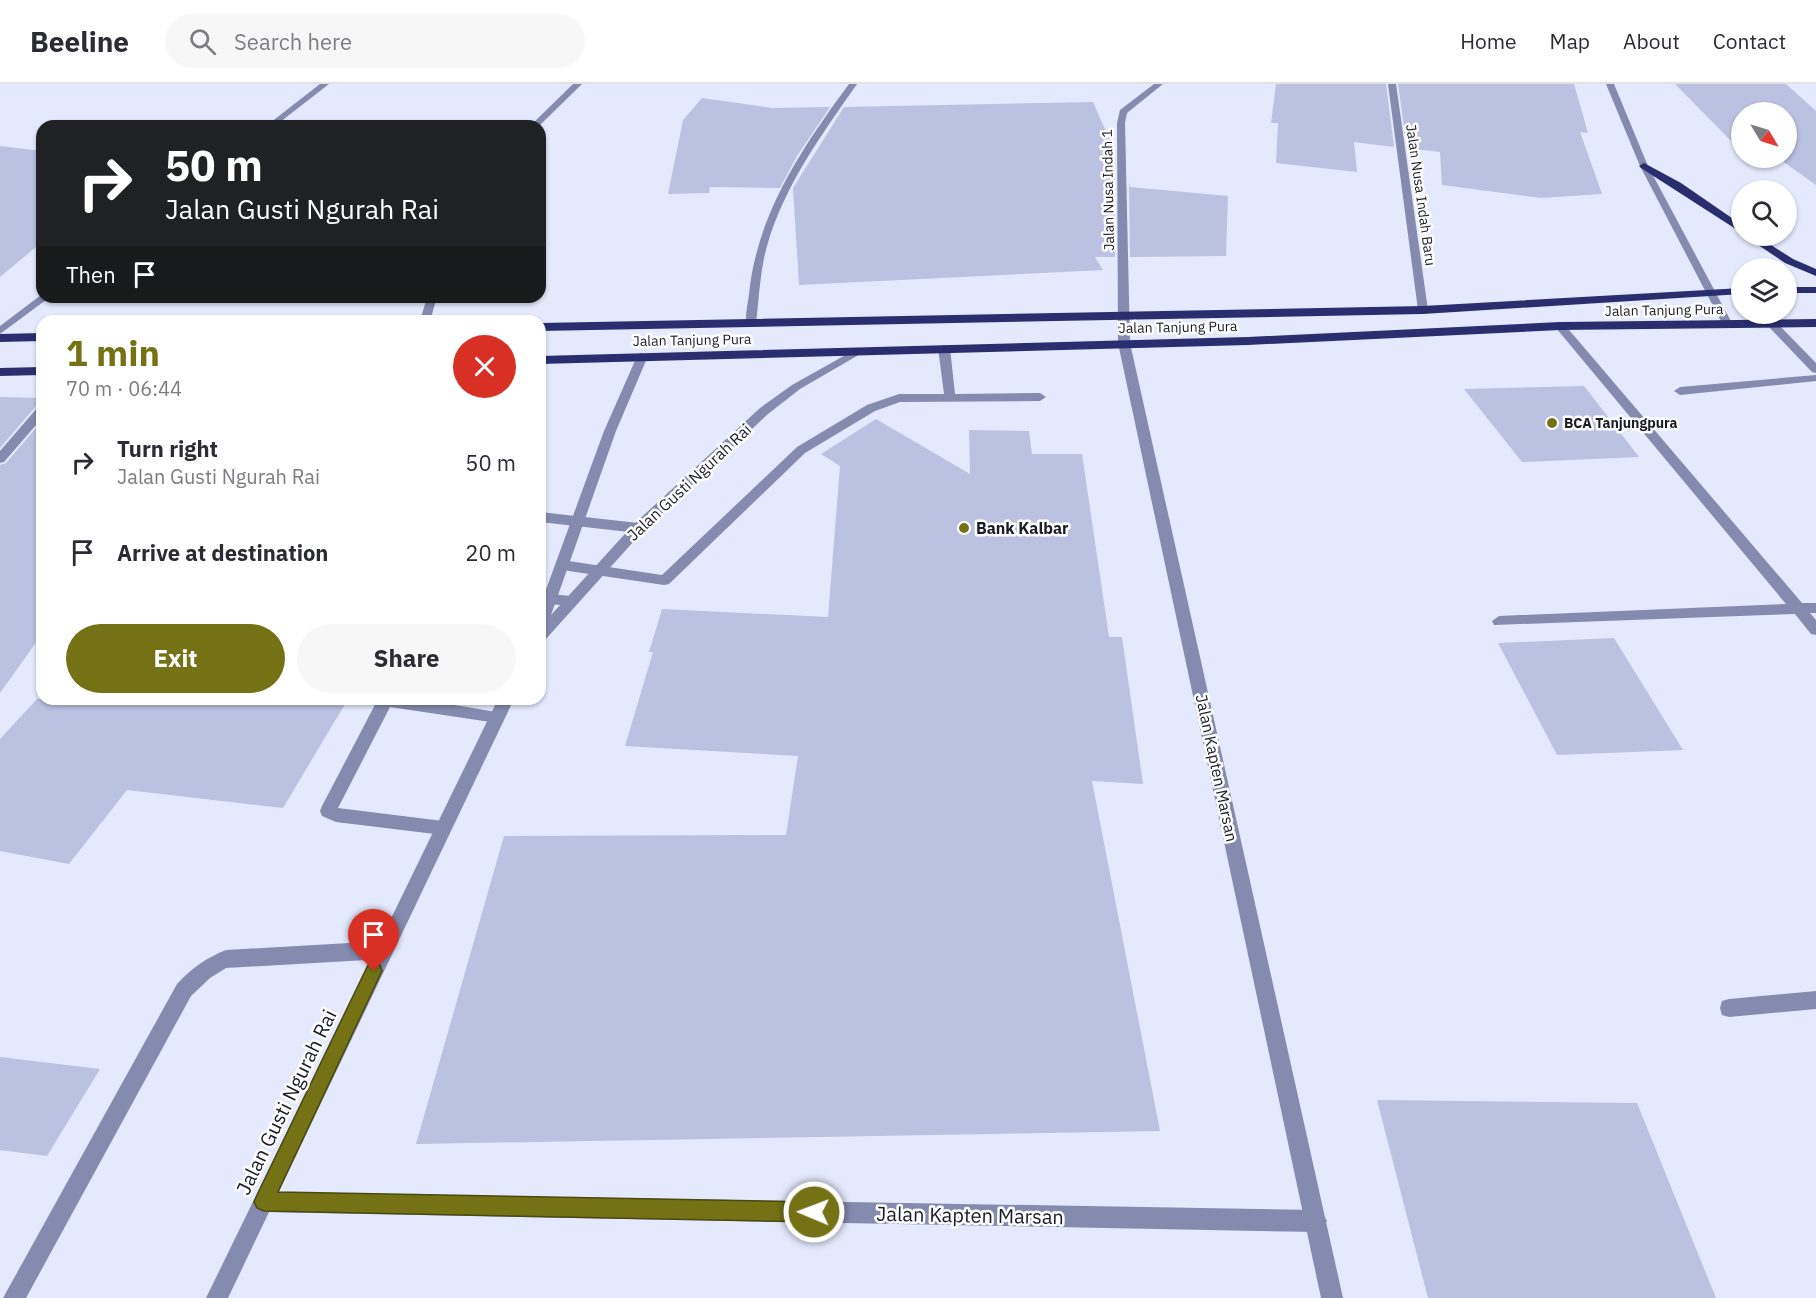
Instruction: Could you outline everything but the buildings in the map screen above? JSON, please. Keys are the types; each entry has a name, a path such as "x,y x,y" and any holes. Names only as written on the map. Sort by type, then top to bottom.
{"highway":[{"path":"1644,166 1677,185 1731,222"},
{"path":"1766,246 1789,261 1816,273"},
{"path":"1797,290 1816,290"},
{"name":"Jalan Tanjung Pura","path":"546,327 1423,310 1731,291"},
{"name":"Jalan Tanjung Pura","path":"1797,322 1816,322"},
{"name":"Jalan Tanjung Pura","path":"546,360 1124,342 1371,337 1560,326 1750,324"},
{"path":"0,338 36,337"},
{"path":"0,372 36,371"}],"street":[{"path":"278,120 326,84"},
{"path":"540,120 578,84"},
{"path":"751,324 762,246 780,201 833,112 853,84"},
{"name":"Jalan Nusa Indah 1","path":"1123,314 1120,123 1123,112 1159,84"},
{"name":"Jalan Nusa Indah Baru","path":"1392,84 1423,310"},
{"path":"1610,84 1644,166 1728,325"},
{"path":"0,331 37,303"},
{"name":"Jalan Kapten Marsan","path":"1123,314 1124,342 1332,1298"},
{"path":"1772,324 1816,370"},
{"path":"1560,326 1816,630"},
{"path":"944,348 950,397"},
{"name":"Jalan Gusti Ngurah Rai","path":"546,629 638,528 764,411 796,387 858,351"},
{"path":"546,597 562,565 610,431 642,356"},
{"path":"1680,391 1816,378"},
{"path":"562,565 664,580 801,450 885,402 899,398 1040,397"},
{"path":"0,459 36,417"},
{"path":"546,517 638,528"},
{"path":"546,599 570,601"},
{"path":"1499,621 1816,608"},
{"path":"382,705 328,811 443,828"},
{"path":"422,705 497,717"},
{"name":"Jalan Gusti Ngurah Rai","path":"217,1298 503,705"},
{"path":"14,1298 184,990 198,975 214,963 226,959 384,950"},
{"path":"1729,1008 1816,1000"},
{"name":"Jalan Kapten Marsan","path":"264,1202 1316,1221"}],"place":[{"name":"BCA Tanjungpura","path":"1552,423"},
{"name":"Bank Kalbar","path":"964,528"}],"route":[{"path":"374,971 264,1202 814,1212"}]}
